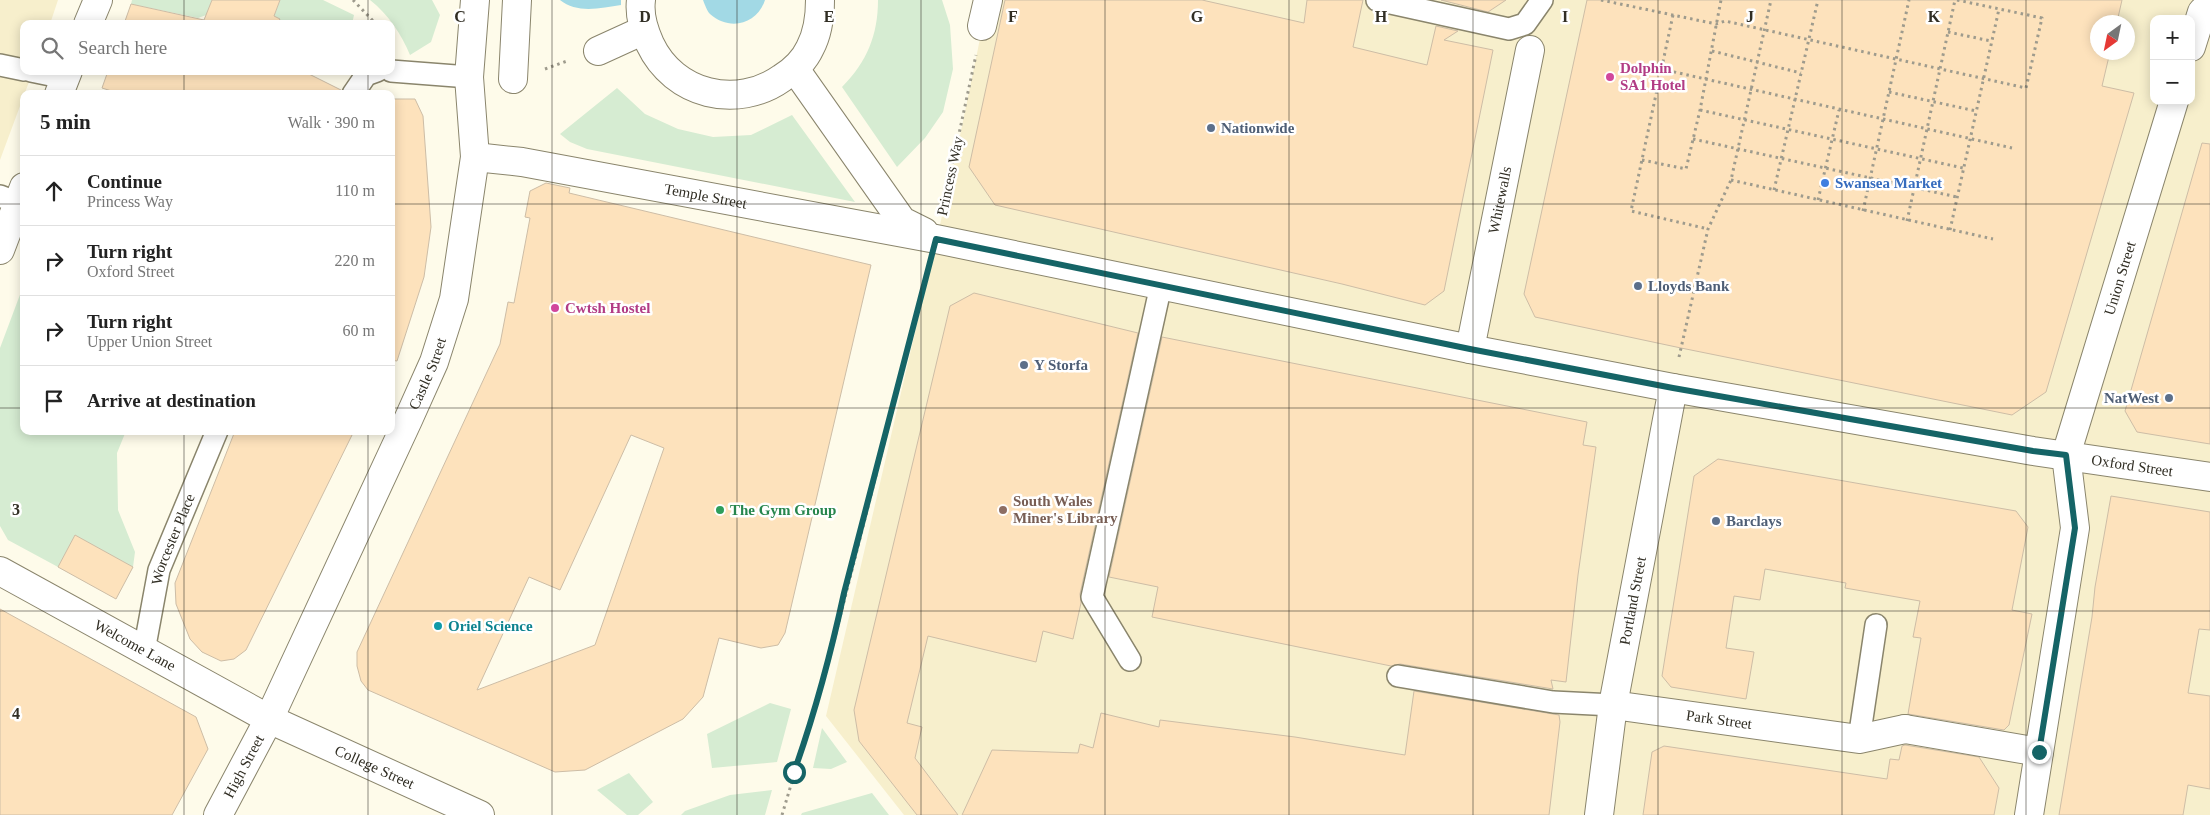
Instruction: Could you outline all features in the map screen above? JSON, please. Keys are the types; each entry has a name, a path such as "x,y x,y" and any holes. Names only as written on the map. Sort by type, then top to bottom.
{"street":[{"path":"90,20 98,0"},
{"name":"Castle Street","path":"269,718 434,362 454,300 475,157 469,76 475,0"},
{"path":"513,79 517,0"},
{"path":"641,0 644,30 657,58 679,80 706,93 737,96 768,89 795,69 810,49 820,21 820,0"},
{"path":"982,26 988,0"},
{"path":"2195,34 2202,12 2210,4"},
{"path":"598,51 644,30"},
{"name":"Whitewalls","path":"1470,349 1530,50"},
{"path":"795,69 902,221 936,239"},
{"name":"Union Street","path":"2066,455 2173,105"},
{"name":"Temple Street","path":"475,157 522,162 936,239"},
{"path":"0,250 14,196"},
{"name":"Oxford Street","path":"936,239 1470,349 1673,388 2033,451 2210,477"},
{"name":"Portland Street","path":"1598,815 1613,705 1673,388"},
{"path":"2030,815 2075,528 2066,455"},
{"name":"Welcome Lane","path":"0,571 269,718"},
{"name":"Park Street","path":"1613,705 1859,739 1905,729 2039,752"},
{"name":"High Street","path":"218,815 269,718"},
{"name":"College Street","path":"269,718 480,815"}],"lane":[{"path":"1378,0 1509,30 1525,24 1542,0"},
{"path":"0,65 20,69"},
{"path":"395,71 469,76"},
{"path":"44,75 64,81"},
{"path":"356,90 366,75"},
{"path":"1130,660 1092,597 1161,285"},
{"name":"Worcester Place","path":"144,651 159,570 215,435"},
{"path":"1859,739 1876,625"},
{"name":"Park Street","path":"1398,676 1553,702 1613,705"}],"path":[{"path":"352,0 372,20"},
{"path":"1601,0 1716,24 1725,22 1764,30 1896,58 1940,69 2026,88 2042,18 1956,0 1948,32 1940,69 1933,101 1926,128 1907,221"},
{"path":"1642,160 1686,169 1700,110 1721,0"},
{"path":"1673,388 1708,230 1731,180 1771,0"},
{"path":"1774,190 1818,0"},
{"path":"1863,211 1909,0"},
{"path":"1950,230 1999,9"},
{"path":"1673,15 1631,211 1708,230"},
{"name":"Princess Way","path":"782,815 834,641 844,593 936,239 982,26"},
{"path":"1948,32 1992,41"},
{"path":"513,79 598,51"},
{"path":"1712,51 1801,73"},
{"path":"1661,69 2012,148"},
{"path":"1889,92 1976,111"},
{"path":"1700,110 1963,168"},
{"path":"1818,200 1839,110"},
{"path":"1693,139 1957,198"},
{"path":"1731,180 1993,239"}],"shaded area":[{"path":"0,0 58,0 51,20 20,20 20,75 32,75 26,90 20,90 20,106 0,160"},
{"path":"988,0 2210,0 2210,815 904,815 826,716 955,160"}],"green space":[{"path":"132,0 212,0 209,14 198,18 131,4"},
{"path":"280,0 323,0 354,15 353,20 279,20 274,16"},
{"path":"370,0 432,0 440,15 431,42 410,55 395,27 395,20 390,20"},
{"path":"878,0 942,0 950,25 953,69 943,112 925,138 897,167 842,87 858,68 869,47 876,25"},
{"path":"617,88 645,114 678,129 713,137 751,135 792,115 855,202 587,149 570,142 560,134"},
{"path":"20,295 20,435 124,435 117,453 118,510 135,552 133,567 75,536 58,567 8,540 0,526 0,348"},
{"path":"770,703 791,709 777,762 712,768 707,734"},
{"path":"822,728 847,762 831,769 813,768"},
{"path":"629,773 653,802 638,815 627,815 597,790"},
{"path":"772,790 765,815 681,815 685,811 730,795"},
{"path":"872,793 889,815 801,815 802,813"}],"water":[{"path":"560,0 621,0 621,5 581,9"},
{"path":"703,0 765,0 756,15 742,23 734,24 717,19 710,14"}],"building":[{"path":"212,0 280,0 274,16 279,20 204,20"},
{"path":"1005,0 1202,0 1304,23 1307,0 1363,0 1353,47 1427,65 1436,26 1458,31 1444,40 1493,50 1444,291 1425,305 1342,284 995,205 969,167"},
{"path":"1441,0 1506,0 1488,12"},
{"path":"1587,0 2122,0 2119,15 2090,15 2090,60 2108,60 2102,86 2134,93 2046,392 2012,415 1535,317 1524,294"},
{"path":"131,4 204,20 125,20"},
{"path":"107,75 311,75 341,90 108,90 102,88"},
{"path":"395,99 415,99 423,116 431,227 424,277 397,361 395,361"},
{"path":"2202,143 2210,144 2210,444 2137,432 2125,411"},
{"path":"546,183 570,188 569,193 871,265 785,633 778,645 761,648 719,638 703,697 683,719 585,770 555,772 368,690 361,681 357,666 357,652 500,344 508,302 514,303 530,218 525,217 530,191","holes":["631,435 664,448 595,645 477,690 529,577 560,590"]},
{"path":"974,293 1138,333 1080,594 1081,603 1073,639 1043,631 1036,662 928,636 907,723 922,727 915,758 958,815 917,815 859,741 854,710 950,306"},
{"path":"1162,337 1587,422 1583,445 1596,447 1578,575 1566,682 1551,680 1553,689 1400,664 1391,666 1152,617 1158,587 1109,577"},
{"path":"233,435 352,435 246,650 234,659 221,661 202,652 190,639 176,604 175,583"},
{"path":"1718,459 2016,511 2028,527 2012,610 2032,614 2009,725 2004,730 1908,714 1921,638 1913,637 1920,601 1845,588 1846,583 1765,569 1760,600 1734,596 1726,648 1754,652 1746,699 1671,687 1662,676 1694,476"},
{"path":"2111,496 2210,512 2210,630 2199,629 2188,693 2210,696 2210,789 2188,785 2183,815 2059,815"},
{"path":"75,535 133,567 116,599 58,567"},
{"path":"0,609 196,717 208,749 172,815 0,815"},
{"path":"1414,691 1559,715 1560,722 1549,815 962,815 992,750 1078,753 1080,744 1093,748 1101,713 1159,727 1160,720 1295,737 1405,755"},
{"path":"1664,746 1887,779 1890,759 1899,760 1902,746 1979,757 1999,788 1994,815 1643,815 1652,752"}],"place":[{"name":"Dolphin SA1 Hotel","path":"1610,77"},
{"name":"Nationwide","path":"1211,128"},
{"name":"Swansea Market","path":"1825,183"},
{"name":"Lloyds Bank","path":"1638,286"},
{"name":"Cwtsh Hostel","path":"555,308"},
{"name":"Y Storfa","path":"1024,365"},
{"name":"NatWest","path":"2169,398"},
{"name":"The Gym Group","path":"720,510"},
{"name":"South Wales Miner's Library","path":"1003,510"},
{"name":"Barclays","path":"1716,521"},
{"name":"Oriel Science","path":"438,626"}],"route":[{"path":"794,772 834,641 844,593 936,239 1470,349 1673,388 2033,451 2066,455 2075,528 2039,752"}]}
